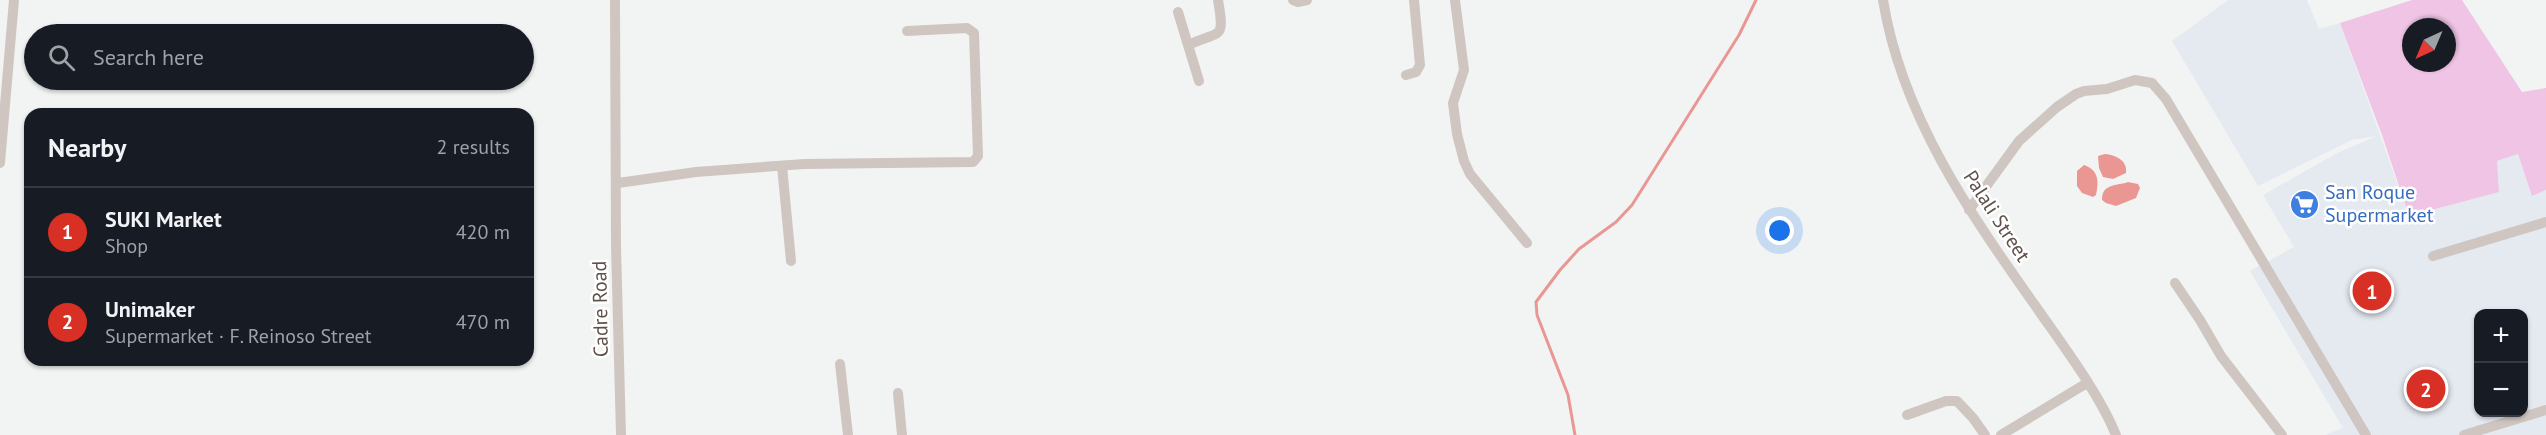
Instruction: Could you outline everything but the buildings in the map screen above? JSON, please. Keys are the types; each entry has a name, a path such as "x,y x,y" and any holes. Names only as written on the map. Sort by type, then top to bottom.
{"street":[{"path":"0,163 14,0"},
{"name":"Cadre Road","path":"615,0 618,183 616,247 621,435"},
{"path":"1188,45 1216,36 1220,32 1222,24 1218,0"},
{"path":"1293,0 1298,2 1307,0"},
{"path":"1406,75 1416,72 1420,65 1414,0"},
{"path":"1455,0 1464,70 1453,104 1464,161 1470,174 1527,243"},
{"name":"Palali Street","path":"1883,0 1903,74 1925,132 1969,210 2086,383 2116,435"},
{"path":"1178,12 1199,81"},
{"path":"618,183 696,172 804,164 967,164 976,159 974,33 967,28 907,31"},
{"path":"1969,210 2019,141 2057,107 2084,91 2107,89 2135,80 2152,82 2166,99 2366,435"},
{"path":"782,166 791,261"},
{"path":"2433,256 2546,222"},
{"path":"2175,283 2221,356 2282,435"},
{"path":"840,364 848,435"},
{"path":"2001,435 2086,383"},
{"path":"898,393 902,435"},
{"path":"1907,415 1946,401 1957,401 1985,435"},
{"path":"2464,435 2546,410"}],"shaded area":[{"path":"2228,0 2307,0 2319,29 2340,23 2409,216 2498,192 2497,161 2518,154 2532,195 2546,190 2546,410 2528,415 2528,309 2474,309 2474,417 2523,417 2464,435 2325,435 2343,428 2250,271 2294,247 2263,195 2337,153 2377,136 2352,140 2258,186 2172,41"},
{"path":"2412,0 2462,0 2522,92 2546,88 2546,190 2532,196 2518,154 2497,161 2499,192 2409,216 2382,135 2340,23"},
{"path":"2105,154 2117,157 2123,162 2126,173 2113,179 2103,177 2099,168 2098,156"},
{"path":"2084,165 2093,170 2097,177 2096,195 2093,197 2082,193 2077,186 2077,171"},
{"path":"2128,182 2138,184 2140,188 2136,198 2116,206 2102,200 2107,188"},
{"path":"2546,413 2546,435 2482,435"}],"waterway":[{"path":"1575,435 1568,395 1537,315 1536,302 1579,249 1616,222 1632,205 1739,35 1756,0"}],"place":[{"name":"San Roque Supermarket","path":"2304,204"},
{"name":"SUKI Market","path":"2372,291"},
{"name":"Unimaker","path":"2426,389"}]}
